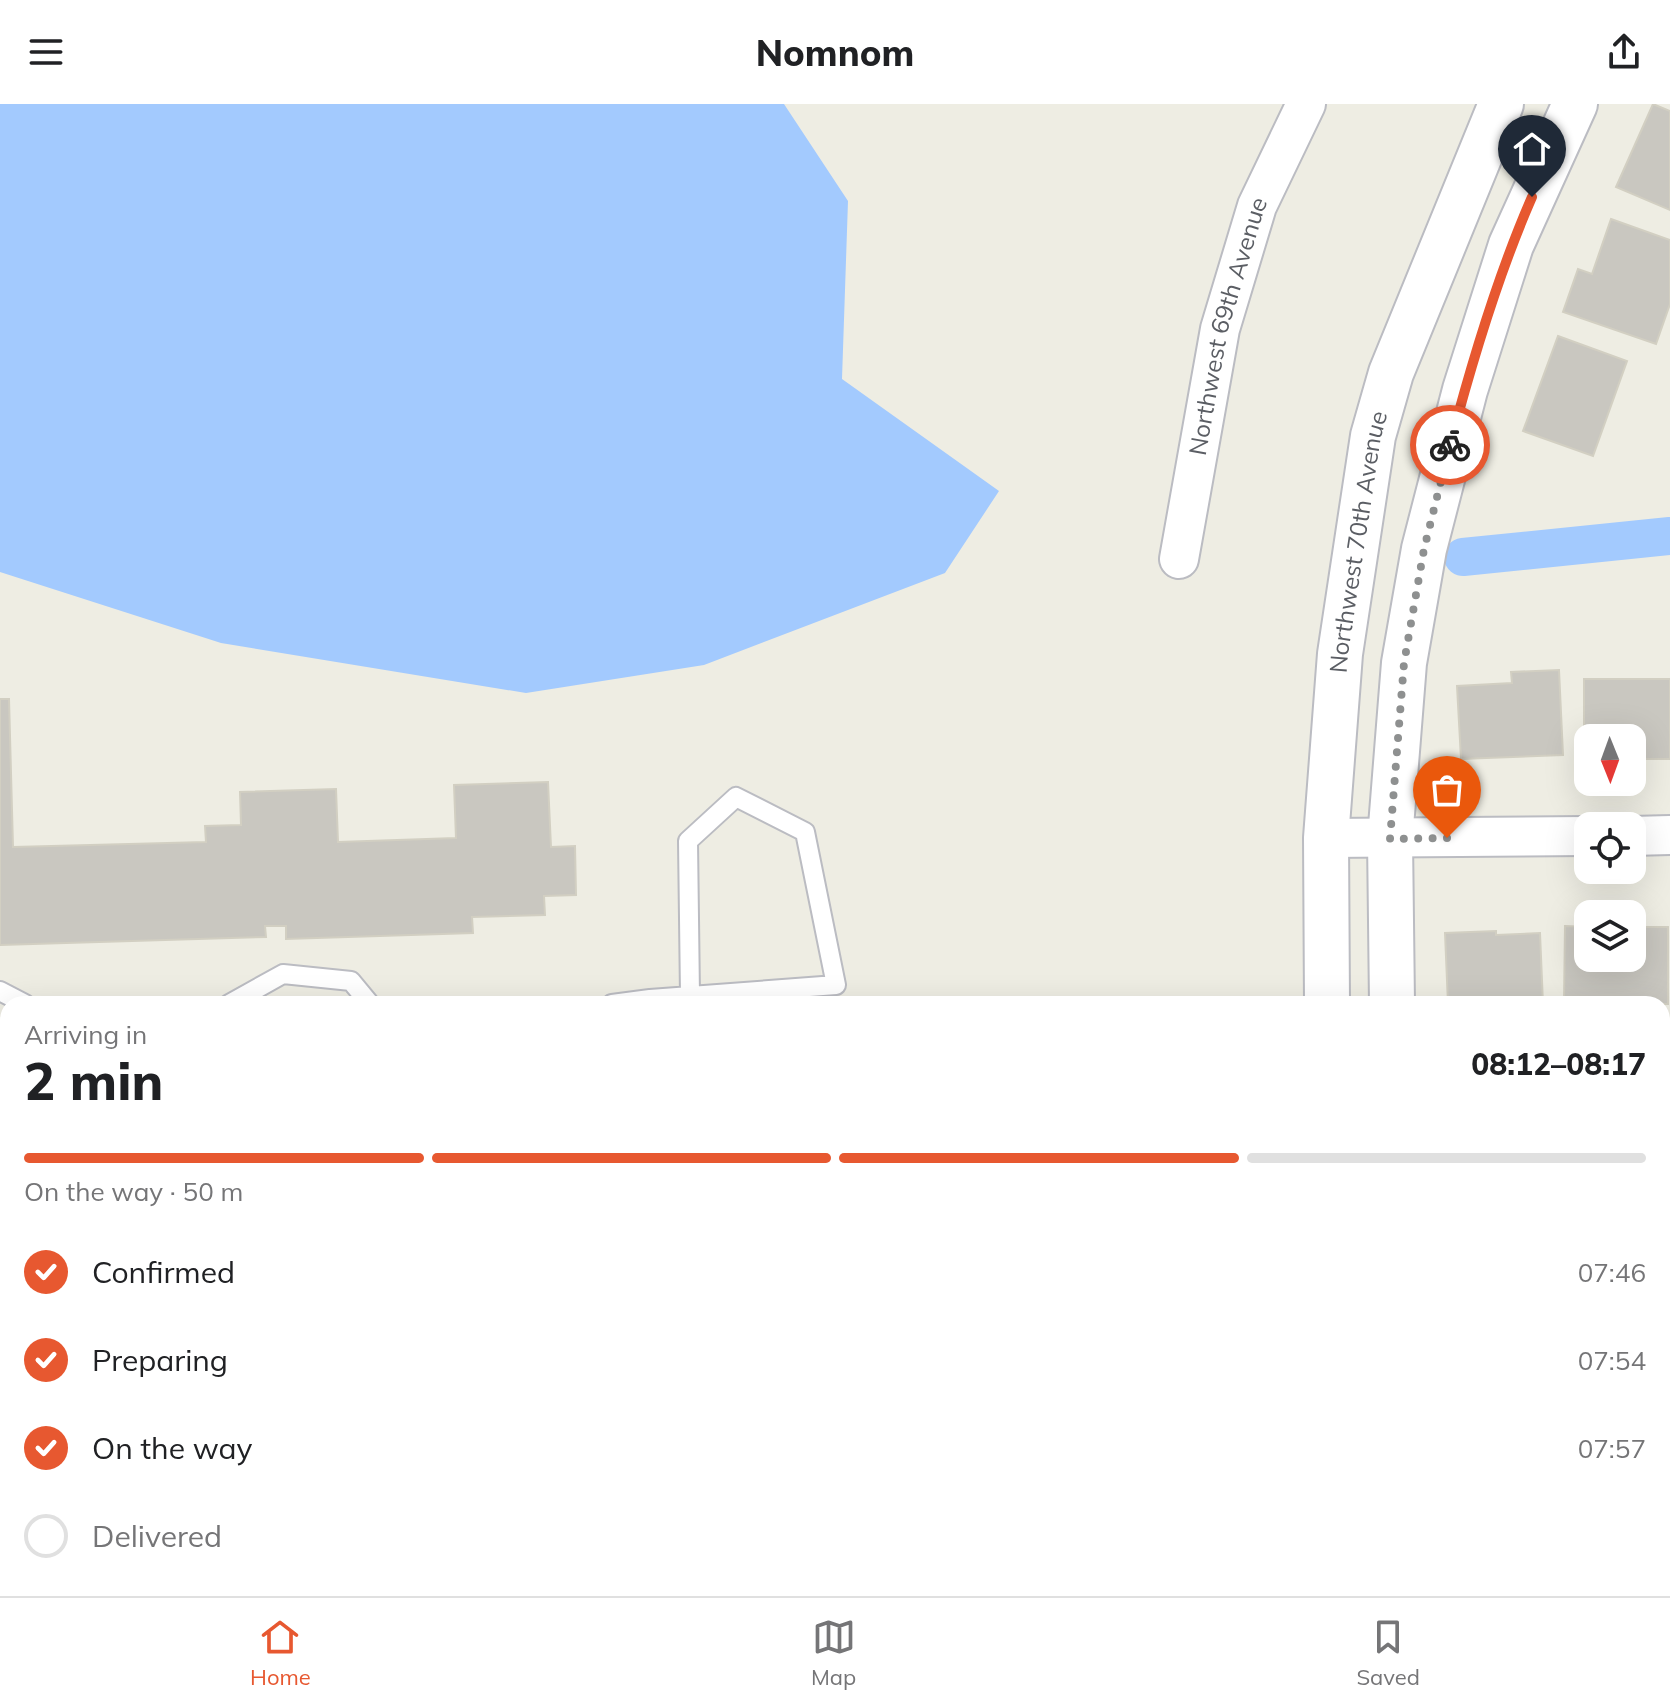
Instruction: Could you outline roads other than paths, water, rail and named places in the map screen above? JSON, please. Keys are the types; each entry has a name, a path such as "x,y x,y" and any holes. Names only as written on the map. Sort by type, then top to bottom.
{"street":[{"name":"Northwest 69th Avenue","path":"1179,559 1220,329 1257,206 1306,104"},
{"name":"Northwest 70th Avenue","path":"1327,996 1326,838 1340,654 1373,436 1391,373 1501,104"},
{"path":"1392,996 1390,839 1404,663 1424,549 1465,390 1511,245 1575,104"},
{"path":"1460,200 1521,223"},
{"path":"1646,836 1670,835"},
{"path":"1326,838 1574,836"}],"lane":[{"path":"736,797 805,832 836,985 690,996 688,841 736,797"},
{"path":"243,996 283,974 351,981 363,996"}],"water":[{"path":"0,104 784,104 848,201 842,379 999,491 945,573 704,665 526,693 221,643 0,572"}],"waterway":[{"path":"1463,557 1670,536"}]}
